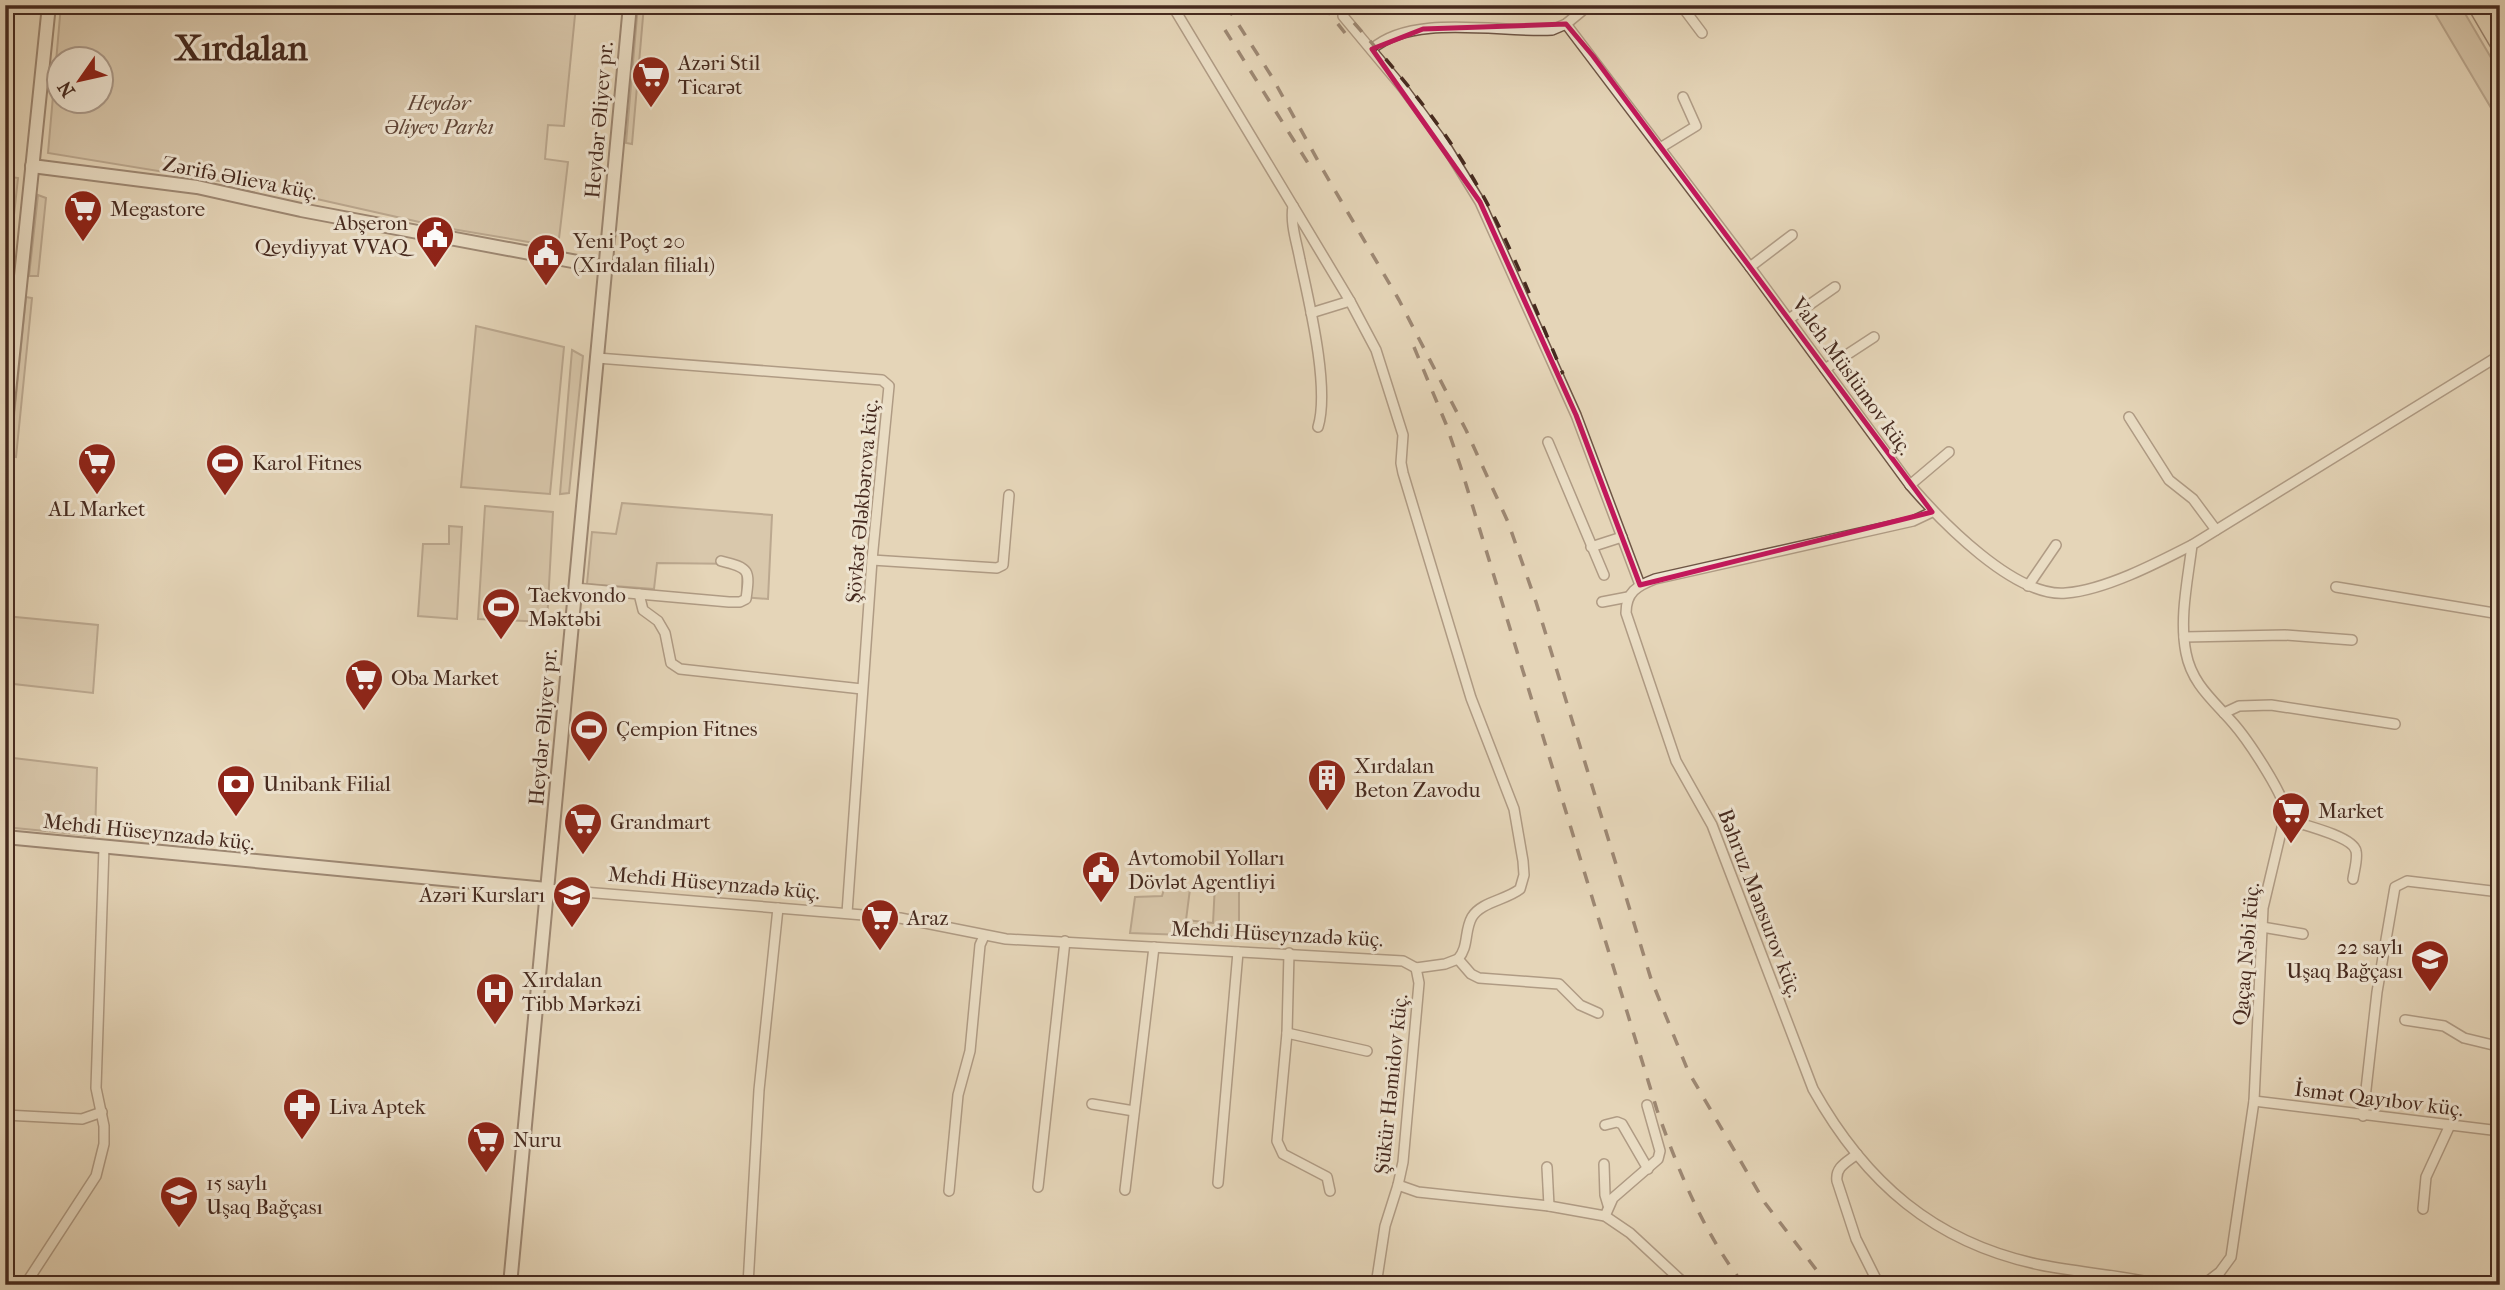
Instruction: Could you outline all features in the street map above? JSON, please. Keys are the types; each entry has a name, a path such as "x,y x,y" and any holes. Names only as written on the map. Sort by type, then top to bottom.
{"highway":[{"path":"2476,5 2500,46"},
{"path":"2492,5 2500,18"}],"street":[{"path":"5,431 49,5"},
{"name":"Heydər Əliyev pr.","path":"510,1285 629,5"},
{"path":"1172,5 1350,300 1376,350 1403,435 1403,473 1471,698 1511,798 1524,860 1520,889 1480,909 1472,916 1466,947 1458,960 1416,968"},
{"path":"1372,49 1409,30 1552,30 1566,24 1589,5"},
{"path":"1681,5 1702,33"},
{"path":"1342,16 1372,49 1445,145 1480,202 1576,415 1640,585"},
{"name":"Valeh Müslümov küç.","path":"1566,24 1751,267 1910,485 1932,512 1998,567 2028,586 2056,593 2092,588 2152,565 2192,545"},
{"path":"1660,148 1696,126 1683,97"},
{"name":"Zərifə Əlieva küç.","path":"32,166 197,187 604,267"},
{"path":"1293,206 1292,222 1311,313 1322,391 1318,427"},
{"path":"1751,267 1792,234"},
{"path":"1789,320 1835,287"},
{"path":"1311,313 1350,300"},
{"path":"1825,369 1874,337"},
{"path":"2353,879 2356,854 2353,845 2340,837 2285,820 2286,811 2281,796 2247,740 2195,680 2184,637 2192,545 2500,355"},
{"name":"Şövkət Ələkbərova küç.","path":"597,358 886,382 890,391 872,560 847,914"},
{"path":"2129,417 2169,480 2193,499 2216,530"},
{"path":"1548,442 1604,575"},
{"path":"1910,485 1949,452"},
{"path":"872,560 997,568 1003,565 1009,495"},
{"path":"1602,602 1628,597 1640,585 1655,579 1913,521 1932,512"},
{"path":"1591,547 1622,537"},
{"path":"2028,586 2056,545"},
{"path":"575,588 729,602 746,599 749,575 746,569 721,561"},
{"path":"2336,587 2500,614"},
{"path":"639,594 643,610 658,621 665,633 671,663 680,669 862,689"},
{"name":"Bəhruz Mənsurov küç.","path":"1628,597 1626,613 1676,761 1712,825 1812,1089 1828,1117 1857,1154 1893,1193 1916,1213 1978,1247 2042,1265 2162,1285"},
{"path":"2184,637 2285,635 2352,640"},
{"path":"2224,713 2239,706 2271,705 2395,724"},
{"name":"Qaçaq Nəbi küç.","path":"2203,1285 2220,1272 2231,1256 2254,1101 2266,892 2285,820"},
{"name":"Mehdi Hüseynzadə küç.","path":"5,837 547,889 900,918 984,936 1403,961 1416,968"},
{"path":"25,1285 96,1176 104,1144 102,1112 96,1088 104,847"},
{"path":"2363,1115 2377,992 2395,887 2407,881 2500,892"},
{"path":"748,1285 759,1090 778,908"},
{"path":"2262,927 2303,934"},
{"path":"949,1191 958,1095 970,1051 979,952 984,936"},
{"path":"1038,1187 1065,941"},
{"path":"1125,1190 1154,947"},
{"path":"1218,1183 1238,952"},
{"path":"1289,954 1287,1032 1277,1141 1283,1153 1327,1177 1331,1184 1330,1191"},
{"path":"1458,960 1471,974 1479,978 1559,984 1580,1005 1598,1013"},
{"name":"Şükür Həmidov küç.","path":"1376,1285 1385,1226 1403,1161 1419,983 1416,968"},
{"path":"2405,1020 2444,1026 2464,1038 2493,1045 2497,1048 2500,1059"},
{"path":"1287,1032 1367,1051"},
{"name":"İsmət Qayıbov küç.","path":"2254,1101 2500,1131"},
{"path":"1092,1104 1134,1111"},
{"path":"1605,1216 1613,1198 1658,1159 1660,1151 1647,1105"},
{"path":"5,1115 82,1119 102,1112"},
{"path":"1605,1125 1618,1122 1622,1124 1648,1169"},
{"path":"2423,1209 2426,1177 2450,1125"},
{"path":"1857,1154 1839,1168 1836,1181 1856,1239 1879,1285"},
{"path":"1604,1164 1608,1205"},
{"path":"1547,1167 1549,1206"},
{"path":"1398,1185 1418,1192 1549,1206 1605,1216 1630,1233 1686,1285"}],"highlighted area":[{"path":"1566,24 1593,56 1932,512 1640,585 1576,415 1480,202 1372,49 1423,29"}],"green space":[{"name":"Heydər Əliyev Parkı","path":"61,5 576,5 564,126 548,125 545,159 568,162 558,247 446,228 281,191 48,153 51,116 116,116 116,46 57,46"},
{"path":"638,5 644,5 632,144 626,143"},
{"path":"2430,5 2460,5 2500,73 2500,123"},
{"path":"5,176 18,178 8,270 5,269"},
{"path":"38,195 46,198 38,276 29,276"},
{"path":"26,297 32,298 16,457 10,456"},
{"path":"476,326 564,347 550,494 461,487"},
{"path":"572,350 583,356 569,493 560,494"},
{"path":"622,503 772,515 768,599 742,597 743,564 657,563 654,589 587,584 592,532 616,534"},
{"path":"485,506 553,512 547,622 478,619"},
{"path":"449,526 462,527 457,619 418,616 423,544 449,544"},
{"path":"5,616 98,625 93,693 5,683"},
{"path":"5,757 97,768 95,836 5,827"},
{"path":"1239,883 1239,937 1130,933 1135,897 1162,896 1165,886 1190,889 1186,920 1213,923 1215,884"}],"railway":[{"path":"1226,5 1272,77 1399,300 1466,430 1508,522 1536,602 1651,979 1688,1071 1765,1203 1828,1285"},
{"path":"1323,5 1345,33"},
{"path":"1338,5 1421,102 1465,165 1506,241 1563,374"},
{"path":"1225,30 1311,168"},
{"path":"1414,347 1461,468 1657,1110 1693,1201 1716,1244 1744,1285"}],"place":[{"name":"Azəri Stil Ticarət","path":"651,109"},
{"name":"Megastore","path":"83,243"},
{"name":"Abşeron Qeydiyyat VVAQ","path":"435,269"},
{"name":"Yeni Poçt 20 (Xırdalan filialı)","path":"546,287"},
{"name":"AL Market","path":"97,496"},
{"name":"Karol Fitnes","path":"225,497"},
{"name":"Taekvondo Məktəbi","path":"501,641"},
{"name":"Oba Market","path":"364,712"},
{"name":"Çempion Fitnes","path":"589,763"},
{"name":"Xırdalan Beton Zavodu","path":"1327,812"},
{"name":"Unibank Filial","path":"236,818"},
{"name":"Market","path":"2291,845"},
{"name":"Grandmart","path":"583,856"},
{"name":"Avtomobil Yolları Dövlət Agentliyi","path":"1101,904"},
{"name":"Azəri Kursları","path":"572,929"},
{"name":"Araz","path":"880,952"},
{"name":"22 saylı Uşaq Bağçası","path":"2430,993"},
{"name":"Xırdalan Tibb Mərkəzi","path":"495,1026"},
{"name":"Liva Aptek","path":"302,1141"},
{"name":"Nuru","path":"486,1174"},
{"name":"15 saylı Uşaq Bağçası","path":"179,1229"}],"district":[{"name":"Xırdalan","path":"241,48"}]}
